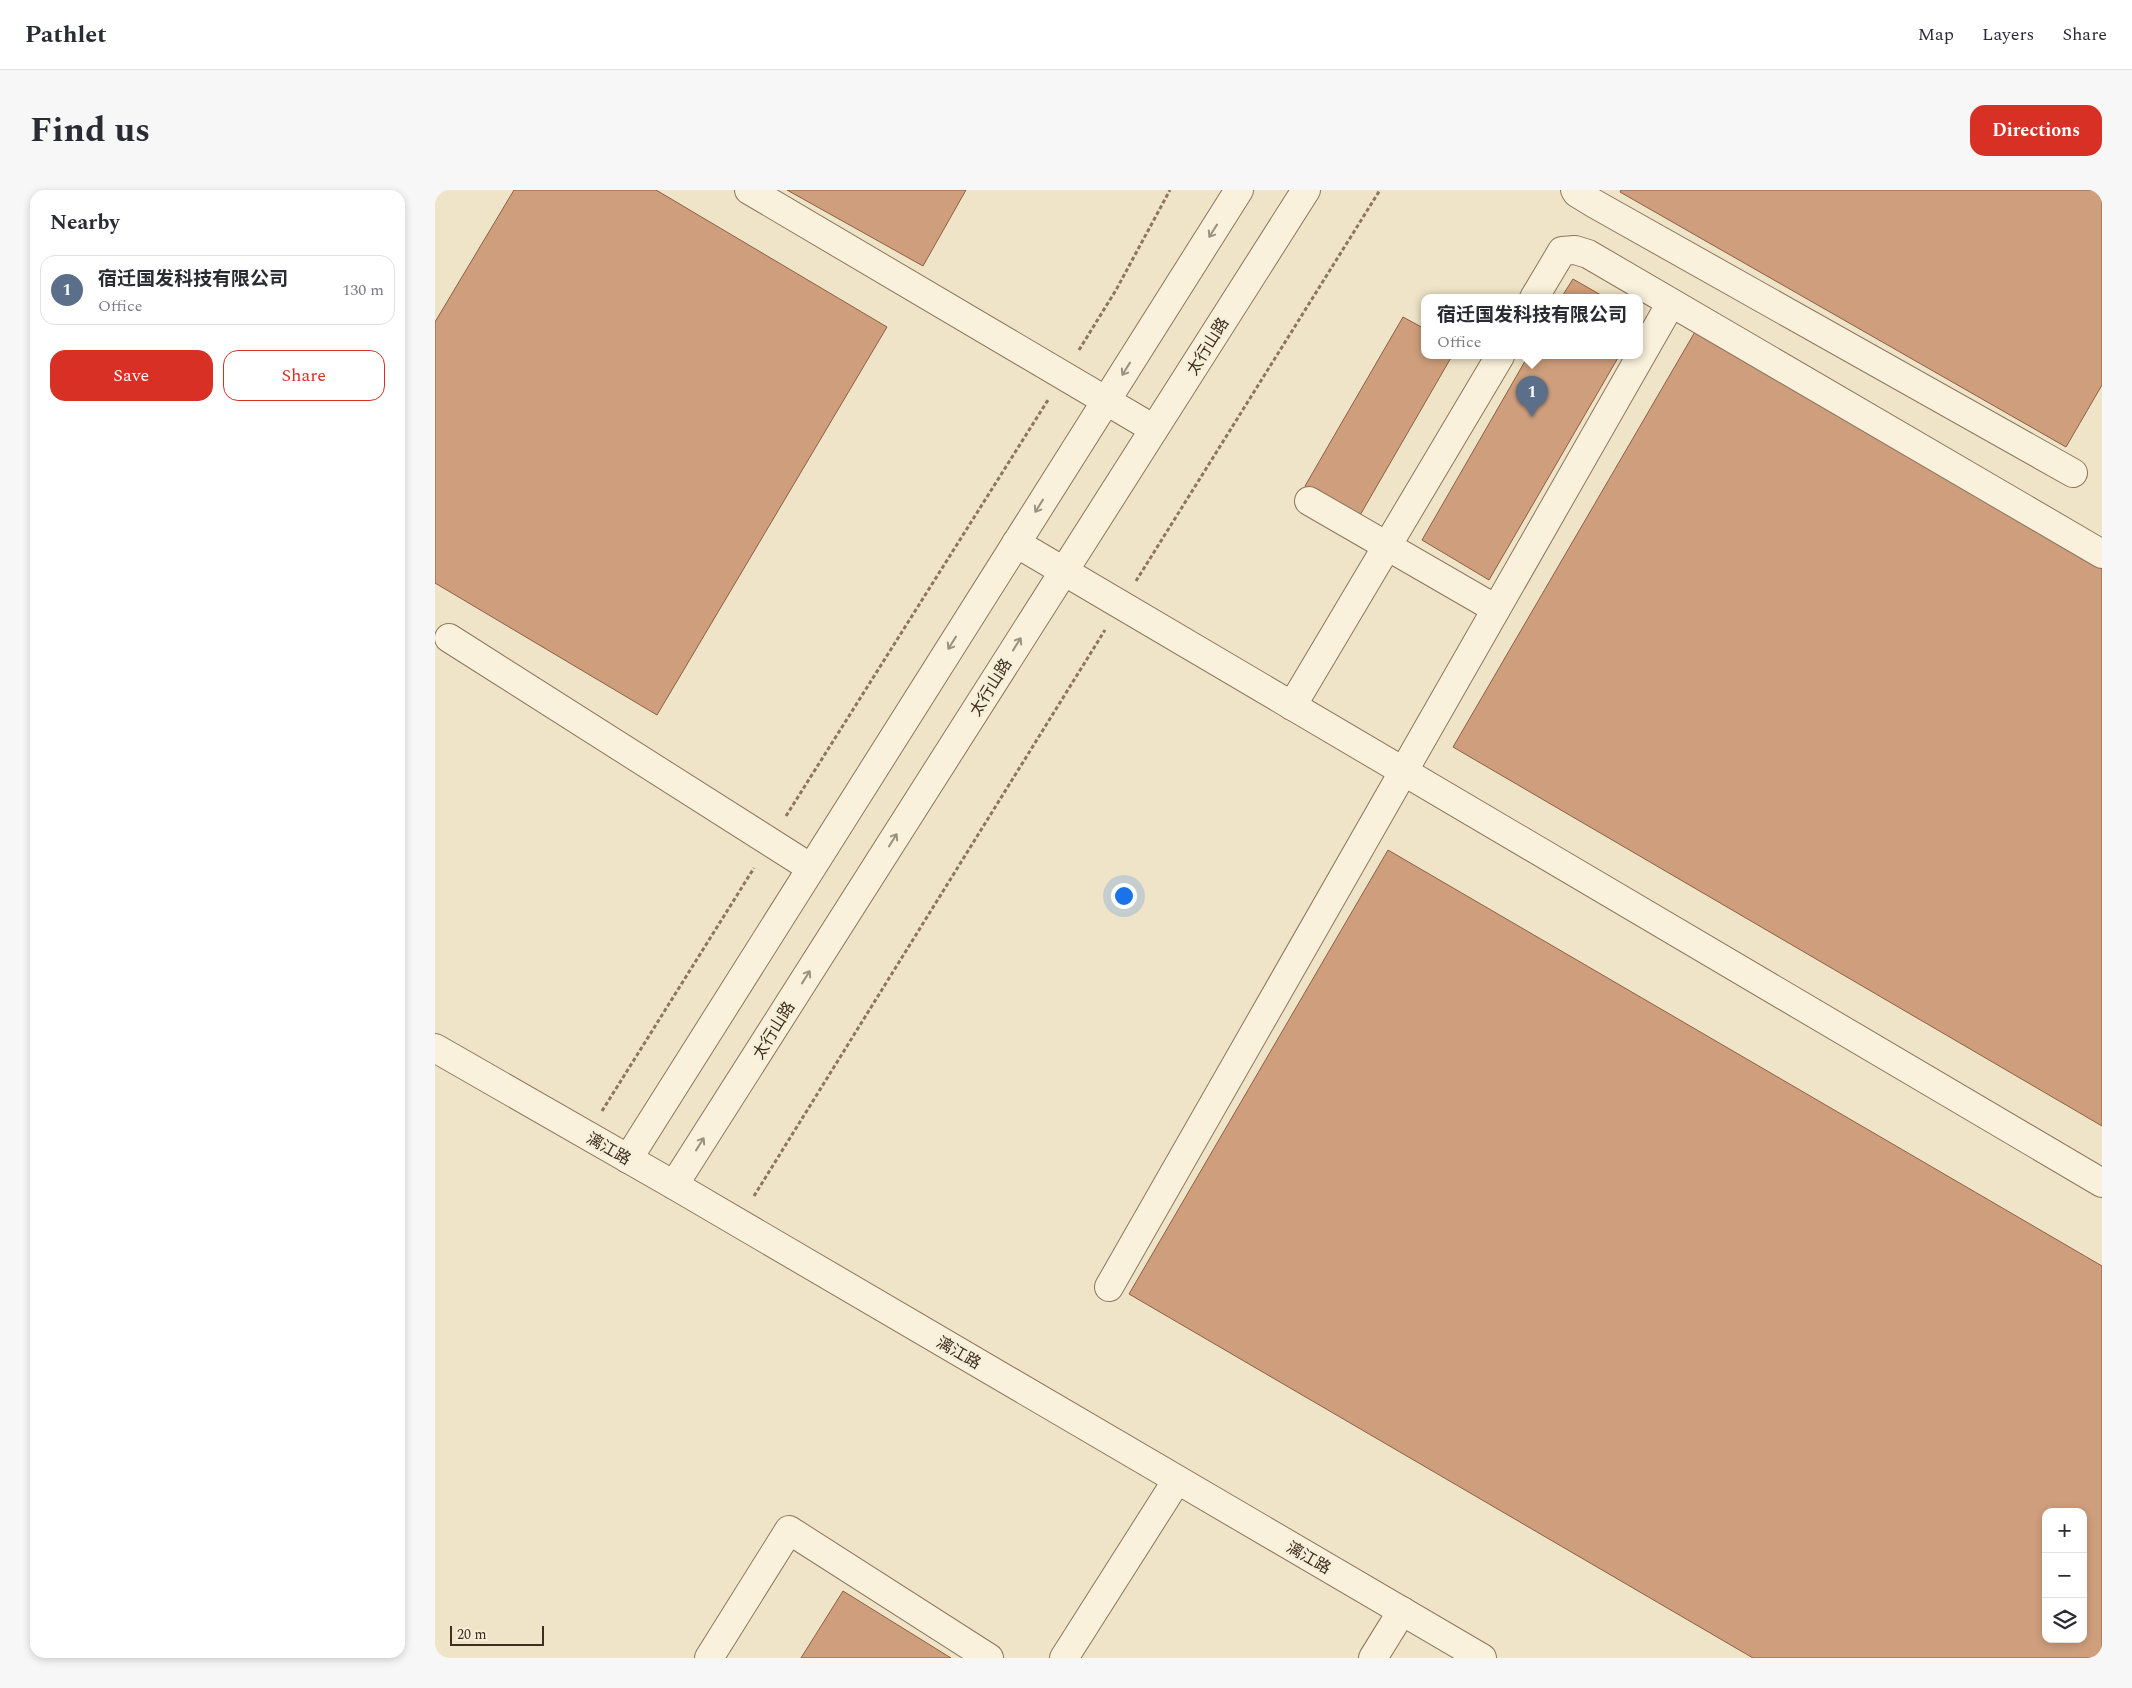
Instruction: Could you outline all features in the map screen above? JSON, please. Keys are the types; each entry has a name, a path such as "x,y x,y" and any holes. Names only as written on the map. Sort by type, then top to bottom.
{"street":[{"path":"749,190 1154,429"},
{"path":"628,1159 1239,190"},
{"name":"太行山路","path":"674,1185 1306,190"},
{"path":"1575,190 1577,194 2073,473"},
{"path":"1536,294 1562,251 1575,250 1588,254 2102,554"},
{"path":"1643,352 1671,303"},
{"path":"1292,706 1498,359"},
{"path":"1109,1286 1639,359"},
{"path":"1309,501 1496,609"},
{"path":"1016,543 2102,1183"},
{"path":"449,638 811,868"},
{"name":"漓江路","path":"435,1048 674,1185 1482,1658"},
{"path":"1064,1658 1177,1480"},
{"path":"709,1658 789,1530 989,1658"},
{"path":"1373,1658 1402,1611"}],"path":[{"path":"587,1135 1117,290 1170,190"},
{"path":"737,1222 1380,190"}],"building":[{"path":"514,190 656,190 887,327 657,715 435,583 435,322"},
{"path":"787,190 966,190 923,266"},
{"path":"1621,190 2102,190 2102,385 2066,447 1620,192"},
{"path":"1573,279 1599,294 1564,294"},
{"path":"1403,317 1421,327 1421,359 1450,359 1359,517 1305,486"},
{"path":"1699,325 2102,560 2102,1126 1453,747"},
{"path":"1526,359 1617,359 1489,580 1422,540"},
{"path":"1388,850 2102,1266 2102,1658 1753,1658 1129,1294"},
{"path":"843,1591 951,1658 801,1658"}],"place":[{"name":"宿迁国发科技有限公司","path":"1532,417"}]}
